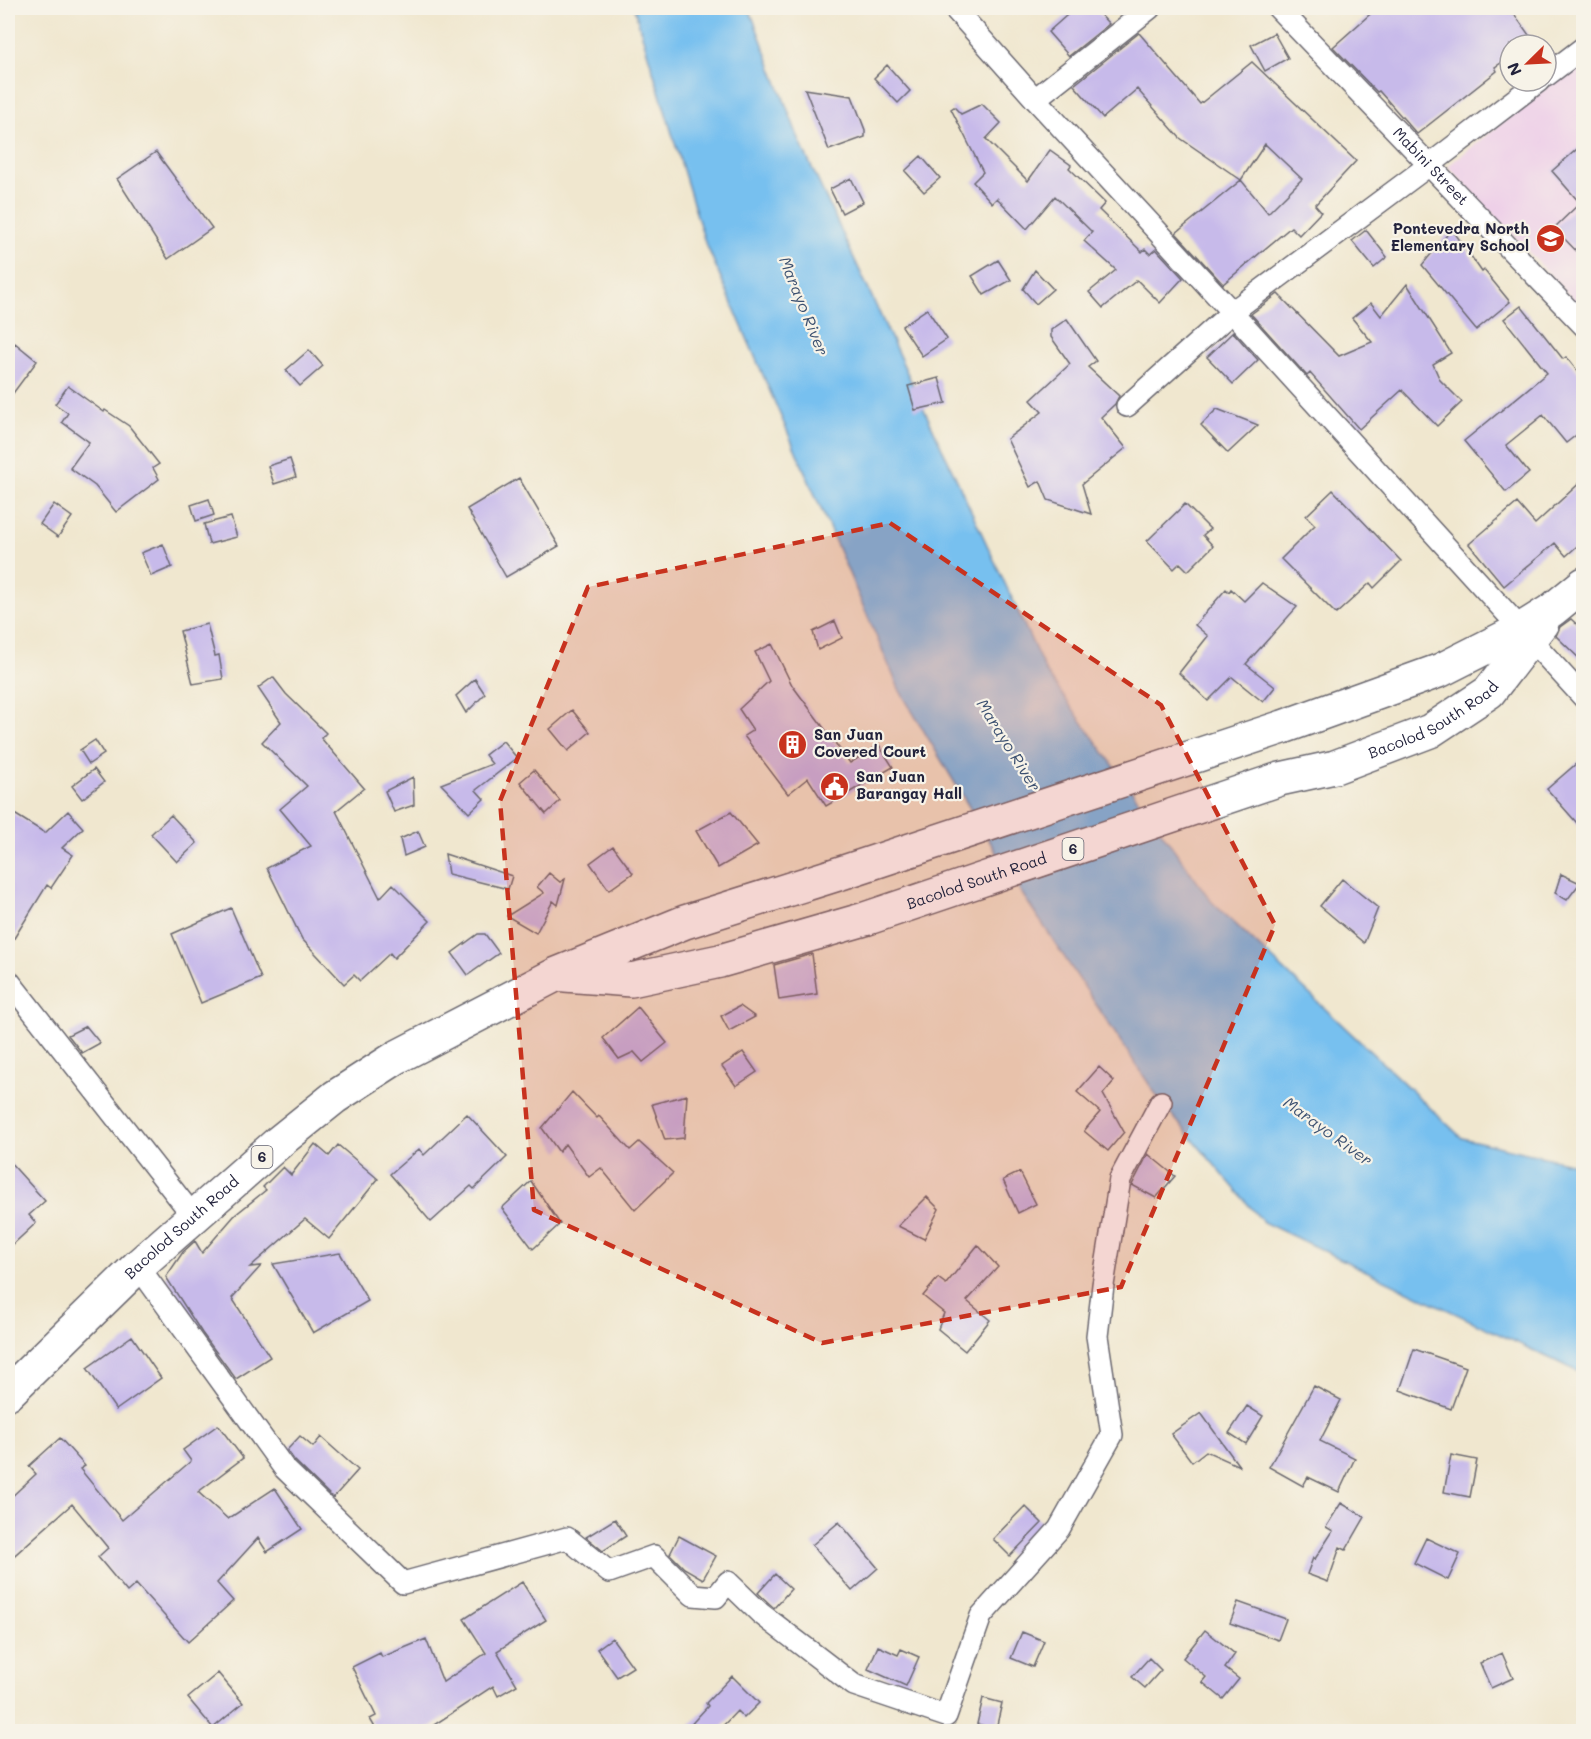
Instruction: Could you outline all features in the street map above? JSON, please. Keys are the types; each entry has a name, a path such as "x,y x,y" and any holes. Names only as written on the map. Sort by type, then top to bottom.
{"highway":[{"name":"6","path":"1525,635 1584,584"},
{"name":"Bacolod South Road","path":"8,1393 138,1266 279,1142 335,1097 397,1057 557,974 685,922 1283,727 1441,670 1525,635"},
{"name":"Bacolod South Road","path":"557,974 632,980 720,961 865,919 1280,778 1335,767 1430,731 1489,692 1525,635"}],"street":[{"path":"954,8 1584,698"},
{"path":"1035,99 1150,8"},
{"name":"Mabini Street","path":"1278,8 1584,326"},
{"path":"1558,67 1584,47"},
{"path":"1127,406 1232,312 1523,93"},
{"path":"8,980 194,1217"},
{"path":"138,1266 284,1468 403,1583 567,1538 609,1572 654,1556 693,1595 716,1597 728,1582 760,1613 854,1686 946,1716 981,1616 1059,1529 1112,1435 1096,1336 1103,1285 1120,1179 1161,1102"}],"highlighted area":[{"path":"890,523 1161,705 1275,925 1121,1287 822,1343 534,1210 500,801 588,587"}],"shaded area":[{"name":"Pontevedra North Elementary School","path":"1583,58 1583,310 1448,166 1539,93 1558,93 1558,78"}],"water":[{"name":"Marayo River","path":"634,8 749,8 800,142 1046,672 1212,902 1462,1138 1583,1166 1583,1374 1263,1222 1161,1102 1011,877 900,691 704,239"}],"building":[{"path":"1075,8 1094,8 1109,24 1069,56 1048,32"},
{"path":"1377,8 1510,8 1528,33 1498,33 1498,65 1495,67 1497,71 1417,134 1379,91 1377,92 1333,47"},
{"path":"1139,33 1200,104 1252,62 1356,161 1315,205 1321,212 1299,235 1291,227 1223,284 1176,233 1241,180 1180,138 1137,89 1103,118 1074,85","holes":["1265,144 1302,179 1268,213 1241,180"]},
{"path":"1274,33 1288,58 1265,71 1251,45"},
{"path":"887,65 910,91 898,103 874,78"},
{"path":"805,89 852,96 865,130 865,137 829,150"},
{"path":"982,104 1001,123 986,139 1028,181 1050,150 1071,165 1069,168 1105,203 1099,210 1142,252 1145,249 1150,254 1156,249 1183,278 1160,303 1137,280 1103,308 1089,292 1116,270 1084,241 1092,232 1055,196 1027,229 997,198 992,203 973,182 983,172 951,109 954,107 961,114"},
{"path":"1584,143 1584,259 1554,228 1580,203 1552,171"},
{"path":"156,152 212,228 168,259 117,179"},
{"path":"921,156 940,178 924,192 905,171"},
{"path":"851,178 863,202 842,213 830,189"},
{"path":"1452,229 1482,272 1484,270 1510,302 1476,330 1422,265"},
{"path":"1366,230 1387,257 1374,268 1352,241"},
{"path":"998,260 1011,280 984,295 972,276"},
{"path":"1035,270 1053,289 1036,304 1023,289"},
{"path":"1407,284 1451,353 1433,364 1440,380 1462,402 1437,426 1402,390 1359,429 1310,373 1307,376 1251,314 1278,294 1339,356 1372,342 1352,318 1371,303 1381,316"},
{"path":"1521,306 1563,359 1566,357 1584,379 1584,429 1566,443 1543,415 1506,445 1529,473 1506,492 1464,441 1547,373 1504,319"},
{"path":"927,309 947,339 922,356 902,326"},
{"path":"1067,319 1096,361 1088,367 1119,396 1115,404 1101,417 1126,448 1082,484 1091,514 1048,500 1040,481 1030,487 1007,439 1042,412 1031,400 1070,364 1051,337 1051,330"},
{"path":"1233,332 1258,360 1233,384 1207,357"},
{"path":"15,343 37,361 8,400 8,353"},
{"path":"309,350 323,366 300,386 286,370"},
{"path":"939,378 946,403 915,410 908,386"},
{"path":"68,386 104,412 105,410 129,426 159,464 153,468 159,479 116,512 95,486 70,468 89,442 62,422 68,413 55,404"},
{"path":"1217,409 1258,425 1228,453 1201,425"},
{"path":"290,459 296,477 274,484 268,466"},
{"path":"519,478 559,546 506,577 467,509"},
{"path":"1584,479 1584,540 1566,556 1555,543 1504,586 1469,544 1517,503 1535,524"},
{"path":"1333,490 1401,561 1374,588 1370,583 1336,614 1281,559 1315,525 1306,516"},
{"path":"209,499 214,515 196,521 191,505"},
{"path":"54,504 72,517 58,537 40,524"},
{"path":"1185,504 1210,529 1203,535 1213,546 1188,571 1180,563 1174,569 1147,541"},
{"path":"231,517 237,537 209,544 204,524"},
{"path":"163,544 172,567 151,576 141,553"},
{"path":"1262,583 1297,607 1246,664 1275,687 1263,702 1232,677 1208,701 1179,673 1208,636 1195,625 1226,589 1229,592 1231,589 1244,601"},
{"path":"1571,619 1584,631 1584,663 1556,636 1560,627"},
{"path":"835,621 842,638 818,650 813,632"},
{"path":"207,624 215,656 219,655 223,679 193,684 180,631"},
{"path":"772,644 792,685 850,763 879,745 893,767 826,806 808,778 788,794 744,736 753,730 739,709 769,681 755,652"},
{"path":"273,677 286,694 326,733 321,738 364,788 336,811 380,898 393,884 430,921 394,958 390,953 360,981 354,975 344,984 302,939 267,868 311,846 280,809 307,786 262,742 281,722 258,688"},
{"path":"475,679 485,694 466,713 456,696"},
{"path":"572,710 590,732 568,751 550,729"},
{"path":"95,740 104,754 89,764 80,750"},
{"path":"503,741 517,758 476,790 484,799 469,813 441,784 492,764 485,755"},
{"path":"1584,757 1584,831 1547,789"},
{"path":"94,769 104,782 82,799 72,786"},
{"path":"534,770 560,801 546,814 520,782"},
{"path":"413,777 414,805 394,812 385,791"},
{"path":"8,810 45,833 68,811 83,828 62,848 73,855 51,888 47,885 8,948"},
{"path":"731,812 758,845 718,868 696,831"},
{"path":"171,815 197,843 177,862 151,834"},
{"path":"418,831 425,847 404,856 400,839"},
{"path":"613,846 633,873 609,890 590,863"},
{"path":"445,854 512,876 508,889 448,874"},
{"path":"549,873 560,882 565,879 558,905 553,901 536,933 507,916 544,893 537,887"},
{"path":"1561,874 1580,883 1567,900 1555,893"},
{"path":"1342,879 1378,908 1364,943 1320,906"},
{"path":"231,908 261,978 201,1003 172,934"},
{"path":"478,934 485,934 499,953 468,975 452,953"},
{"path":"812,954 817,994 779,1000 774,965"},
{"path":"740,1006 755,1017 729,1031 721,1016"},
{"path":"638,1007 667,1043 643,1062 634,1052 619,1059 603,1038"},
{"path":"86,1026 100,1043 82,1053 68,1035"},
{"path":"743,1052 757,1072 736,1086 722,1066"},
{"path":"1099,1067 1114,1081 1103,1094 1124,1132 1108,1151 1084,1131 1100,1112 1077,1092"},
{"path":"572,1092 597,1118 599,1116 630,1150 639,1142 673,1173 635,1210 601,1168 589,1177 565,1144 559,1152 542,1128"},
{"path":"687,1095 684,1138 665,1140 652,1104"},
{"path":"467,1114 507,1157 474,1189 471,1186 431,1222 390,1174 419,1149 424,1155"},
{"path":"315,1144 329,1156 338,1145 378,1179 329,1239 305,1219 250,1267 261,1266 232,1298 270,1357 236,1379 202,1333 166,1277 183,1252 195,1241 202,1253 235,1215 266,1190 263,1187 283,1167 291,1175"},
{"path":"1148,1154 1175,1176 1156,1198 1132,1185"},
{"path":"8,1160 45,1201 29,1215 36,1223 8,1249"},
{"path":"1020,1172 1036,1204 1018,1213 1003,1180"},
{"path":"531,1181 560,1224 533,1249 502,1208"},
{"path":"927,1197 939,1209 924,1239 898,1226"},
{"path":"978,1245 998,1267 967,1301 990,1320 965,1351 938,1329 944,1313 923,1296 938,1278 946,1284"},
{"path":"340,1253 368,1301 313,1333 273,1264"},
{"path":"132,1336 161,1378 116,1410 87,1368"},
{"path":"1414,1349 1466,1367 1451,1409 1400,1390"},
{"path":"1314,1386 1341,1400 1320,1441 1355,1458 1339,1492 1308,1477 1303,1486 1269,1467"},
{"path":"1247,1406 1263,1416 1246,1444 1229,1433"},
{"path":"1201,1413 1239,1466 1206,1451 1192,1462 1171,1434"},
{"path":"218,1425 243,1458 198,1492 228,1519 275,1488 302,1529 267,1552 258,1538 217,1583 233,1601 188,1642 136,1584 127,1592 98,1557 108,1548 72,1504 8,1561 8,1500 36,1474 29,1466 60,1438 85,1466 80,1469 122,1520 191,1461 183,1450"},
{"path":"300,1436 313,1447 321,1437 358,1470 333,1498 294,1460 287,1450"},
{"path":"1451,1455 1477,1460 1470,1497 1444,1492"},
{"path":"1341,1503 1365,1517 1346,1550 1340,1547 1328,1582 1307,1574 1313,1558 1315,1559 1333,1531 1326,1527"},
{"path":"1025,1506 1042,1523 1010,1556 993,1539"},
{"path":"615,1519 626,1536 603,1551 586,1537"},
{"path":"839,1522 878,1568 852,1591 812,1545"},
{"path":"679,1536 716,1556 703,1579 684,1568 670,1554"},
{"path":"1426,1538 1460,1554 1448,1580 1414,1563"},
{"path":"775,1574 791,1589 774,1608 758,1593"},
{"path":"522,1582 546,1620 497,1651 517,1685 498,1696 493,1686 425,1731 377,1731 370,1719 376,1716 352,1667 380,1653 382,1657 426,1639 443,1682 486,1653 464,1619"},
{"path":"1238,1602 1286,1619 1278,1640 1230,1623"},
{"path":"1205,1630 1235,1654 1225,1668 1239,1679 1223,1699 1202,1682 1206,1677 1183,1658"},
{"path":"1022,1632 1044,1641 1033,1667 1011,1658"},
{"path":"612,1638 633,1667 617,1677 597,1649"},
{"path":"878,1646 898,1655 901,1649 919,1657 906,1686 868,1669"},
{"path":"1502,1653 1513,1678 1491,1688 1480,1663"},
{"path":"1149,1658 1161,1670 1145,1688 1132,1677"},
{"path":"218,1673 243,1703 213,1728 188,1698"},
{"path":"732,1676 759,1703 744,1718 737,1711 718,1731 685,1731 708,1706 706,1703"},
{"path":"983,1698 1002,1703 996,1729 977,1724"}],"place":[{"name":"Pontevedra North Elementary School","path":"1550,238"},
{"name":"San Juan Covered Court","path":"793,744"},
{"name":"San Juan Barangay Hall","path":"835,786"}]}
